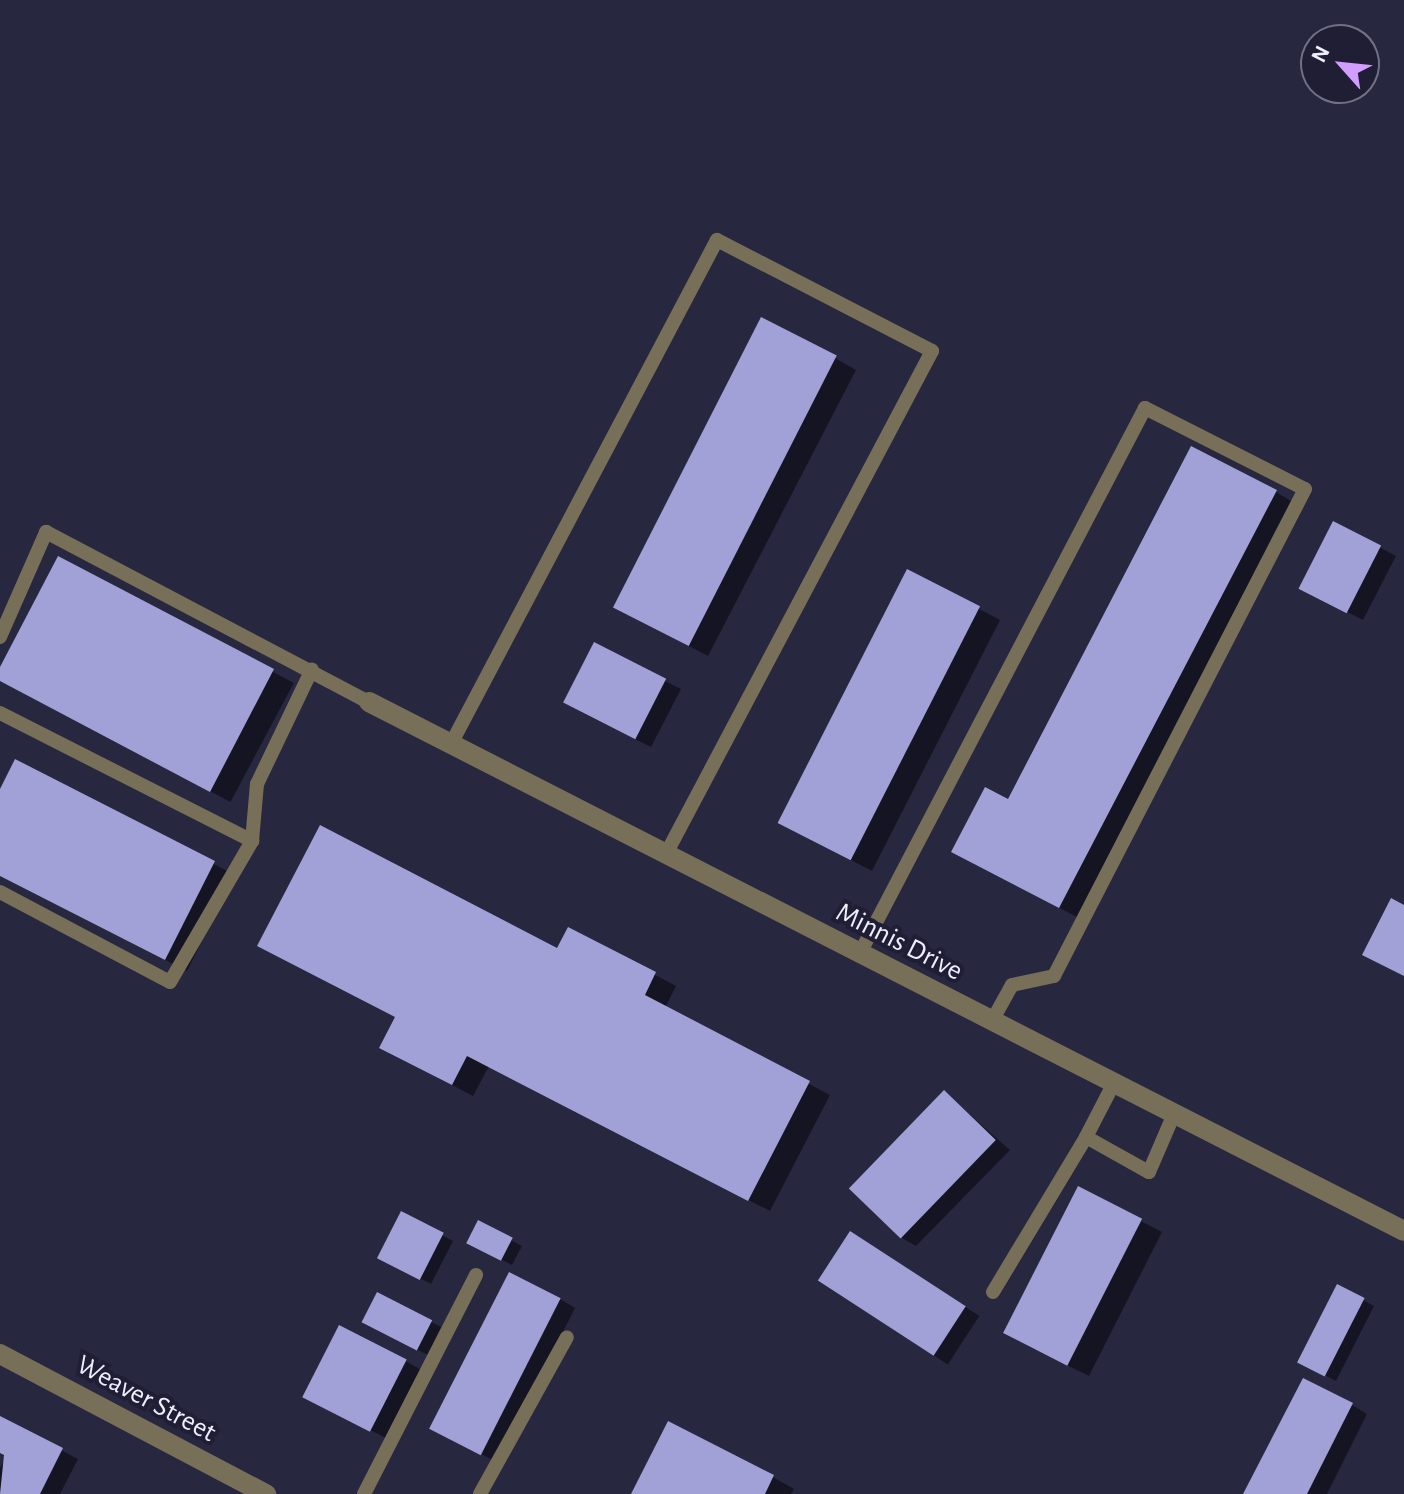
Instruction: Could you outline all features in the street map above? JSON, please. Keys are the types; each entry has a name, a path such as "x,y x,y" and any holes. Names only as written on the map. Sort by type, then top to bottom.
{"street":[{"name":"Minnis Drive","path":"369,702 1404,1231"},
{"name":"Weaver Street","path":"0,1354 266,1494"}],"lane":[{"path":"451,744 717,240 932,351 666,854"},
{"path":"860,953 1145,408 1305,489 1054,976 1012,985 992,1021"},
{"path":"0,637 46,532 312,669 369,702"},
{"path":"0,892 170,982 252,841 257,784 312,669"},
{"path":"0,713 252,841"},
{"path":"993,1292 1086,1137 1114,1083"},
{"path":"1086,1137 1149,1172 1174,1114"},
{"path":"364,1494 476,1275"},
{"path":"480,1494 567,1337"}],"building":[{"path":"761,317 837,356 689,646 613,607"},
{"path":"1191,446 1277,490 1059,908 951,852 985,787 1008,799"},
{"path":"1333,521 1381,546 1347,613 1298,589"},
{"path":"58,556 274,669 210,792 0,681 0,667"},
{"path":"907,569 980,606 851,860 778,823"},
{"path":"594,642 666,679 635,739 563,703"},
{"path":"15,759 215,861 165,960 0,876 0,789"},
{"path":"320,825 557,948 568,927 656,972 645,995 810,1081 748,1201 467,1056 452,1085 379,1048 395,1017 257,946"},
{"path":"1391,898 1404,905 1404,976 1362,955"},
{"path":"944,1090 996,1140 901,1239 849,1189"},
{"path":"1078,1186 1142,1219 1067,1366 1003,1333"},
{"path":"401,1211 444,1233 420,1280 377,1258"},
{"path":"478,1220 513,1238 501,1261 466,1243"},
{"path":"850,1231 966,1306 934,1356 818,1280"},
{"path":"509,1272 561,1298 481,1455 429,1429"},
{"path":"1337,1284 1365,1298 1325,1376 1297,1362"},
{"path":"377,1292 432,1320 417,1350 362,1322"},
{"path":"339,1325 407,1360 370,1432 302,1397"},
{"path":"1303,1378 1353,1403 1307,1494 1243,1494"},
{"path":"0,1416 63,1448 40,1494 0,1494 4,1455 0,1453"},
{"path":"668,1421 774,1475 765,1494 631,1494"}]}
